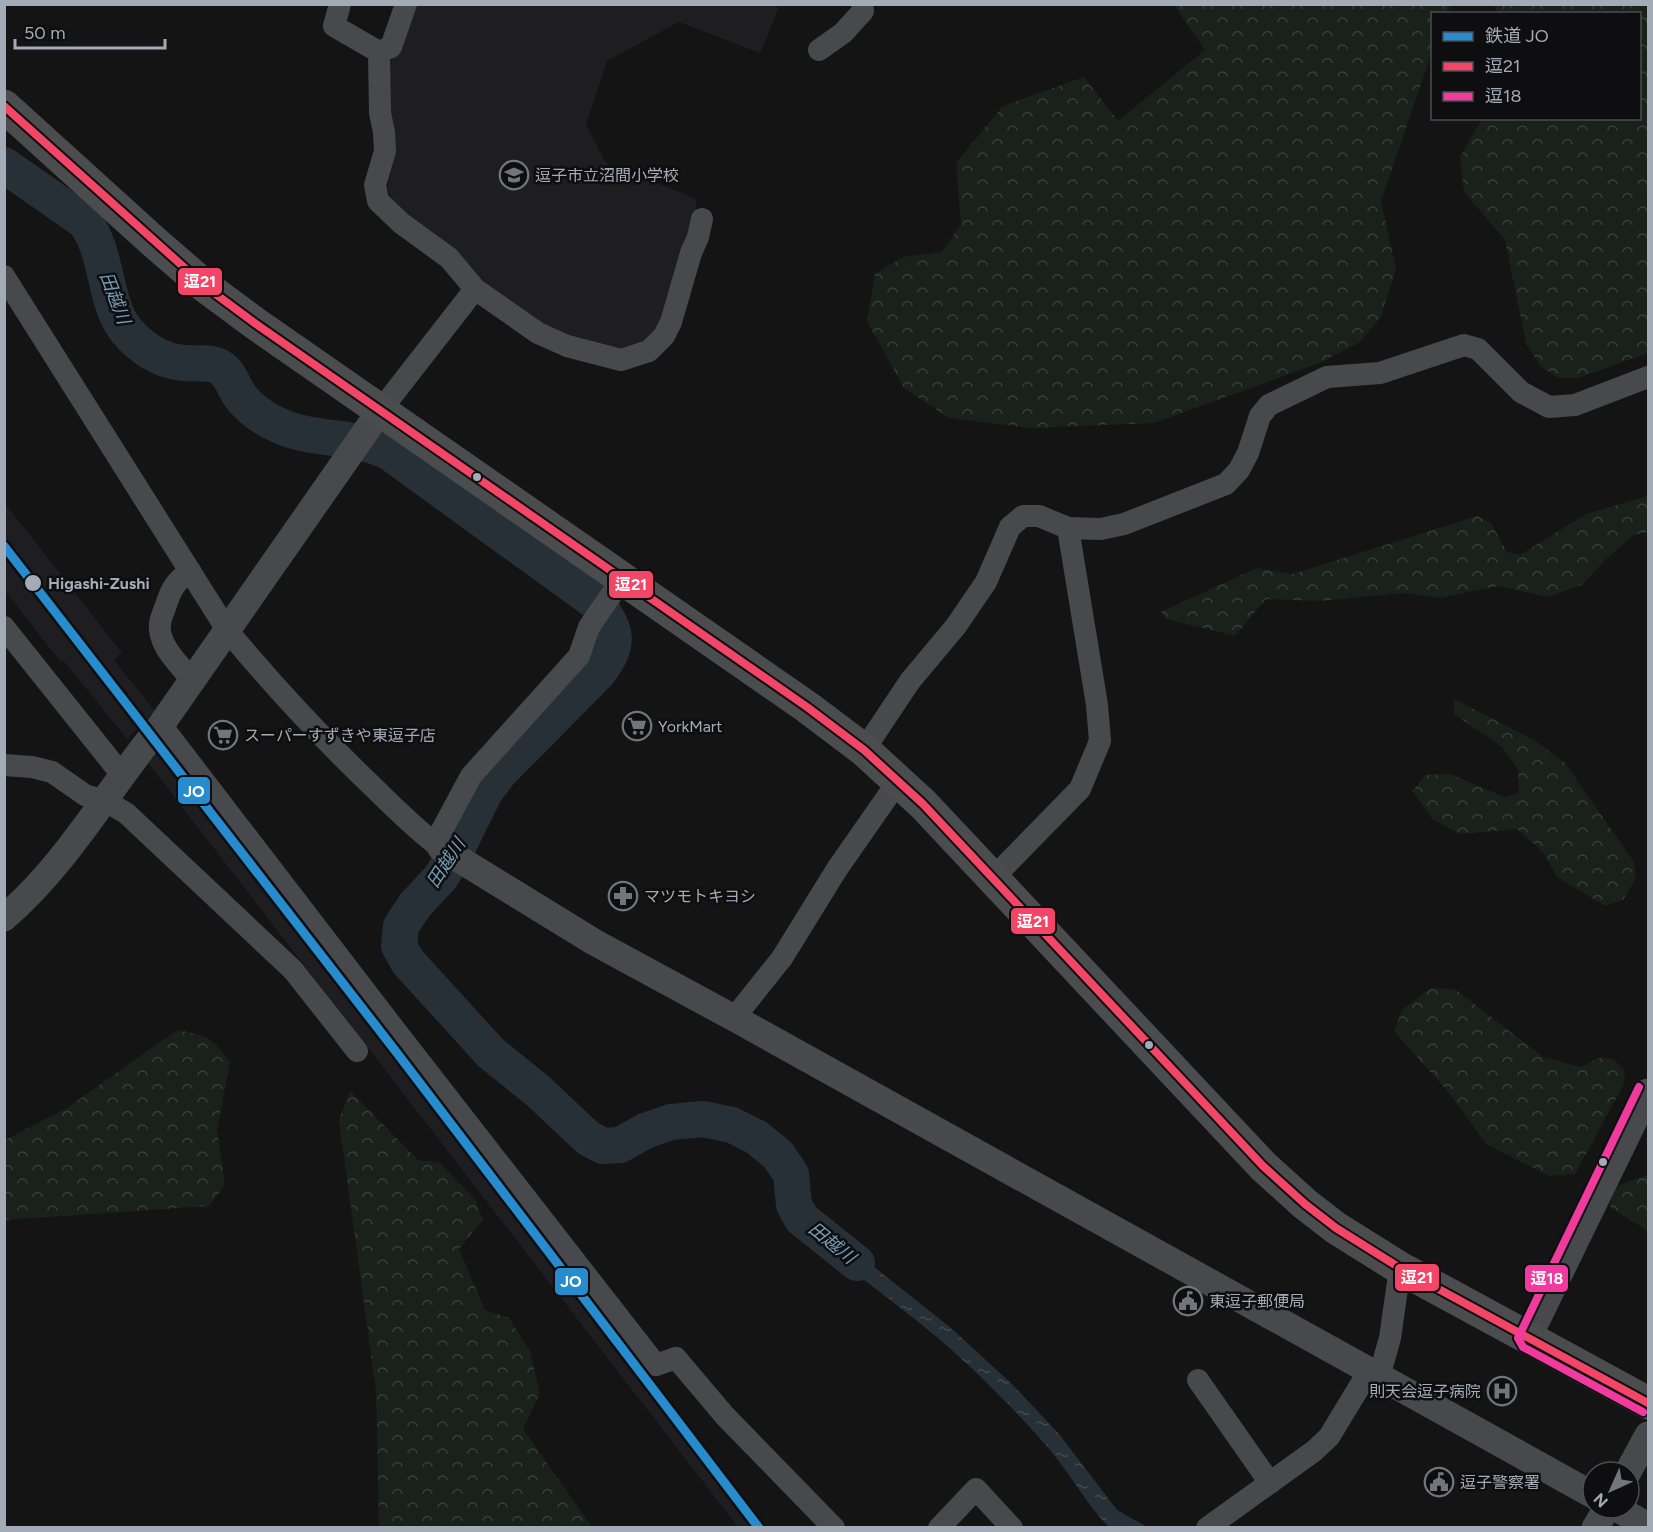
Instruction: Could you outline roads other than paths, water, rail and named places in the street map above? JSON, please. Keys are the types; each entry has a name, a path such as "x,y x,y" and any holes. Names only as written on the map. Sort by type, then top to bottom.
{"main road":[{"path":"4,106 365,433 607,600 807,707 864,750 899,780 1263,1166 1321,1216 1363,1246 1400,1268 1648,1403"}],"street":[{"path":"340,4 334,26 379,52"},
{"path":"379,52 391,46 406,4"},
{"path":"819,50 843,33 863,11 862,4"},
{"path":"379,52 380,113 384,132 384,151 375,185 378,201 401,223 449,258 475,289 538,333 567,346 621,360 649,351 664,336 671,322 702,219"},
{"path":"4,276 227,630 318,734 408,820 447,851 594,942 1581,1488"},
{"path":"4,918 59,862 105,801 144,744 161,725 365,433 475,289"},
{"path":"864,750 910,681 956,626 986,582 1010,527 1023,516 1039,516 1068,528 1101,529 1124,524 1226,484 1239,470 1248,453 1260,416 1269,405 1327,377 1380,373 1464,345 1478,349 1521,392 1549,407 1575,405 1648,377"},
{"path":"993,879 1080,789 1100,741 1097,705 1068,528"},
{"path":"189,571 170,590 160,624 161,637 166,646 192,680"},
{"path":"447,851 471,776 579,656 589,627 607,600"},
{"path":"4,627 122,775"},
{"path":"161,725 656,1365 676,1358 725,1416 824,1524"},
{"path":"4,765 32,766 52,772 85,795 105,801 126,813 293,970 357,1051"},
{"path":"734,1018 782,958 837,869 899,780"},
{"path":"1528,1338 1648,1092"},
{"path":"1207,1527 1314,1451 1329,1437 1374,1374 1390,1338 1400,1268"},
{"path":"1198,1380 1270,1483"},
{"path":"1635,1460 1648,1436"},
{"path":"939,1527 976,1489 1012,1527"}],"water":[{"path":"825,1228 951,1328 1013,1385 1059,1434 1117,1510 1147,1527 1109,1527 1046,1445 985,1381 922,1325 811,1239"}],"waterway":[{"name":"田越川","path":"4,165 84,221 98,247 113,306 119,319 126,330 145,348 167,360 207,363 220,367 227,373 248,405 261,416 276,424 290,430 363,443 390,453 597,603 609,622 614,637 611,653 606,662 599,672 500,772 485,792 441,877 415,905 401,926 399,946 408,962 491,1053 538,1091 588,1138 603,1146 620,1145 645,1131 671,1122 703,1119 732,1125 756,1137 778,1155 791,1174 794,1205 802,1219 857,1263"}],"rail line":[{"name":"JO","path":"4,546 397,1053 759,1528"}],"place":[{"name":"逗子市立沼間小学校","path":"514,175"},
{"name":"Higashi-Zushi","path":"33,583"},
{"name":"YorkMart","path":"637,726"},
{"name":"スーパーすずきや東逗子店","path":"223,735"},
{"name":"マツモトキヨシ","path":"623,896"},
{"name":"東逗子郵便局","path":"1188,1301"},
{"name":"則天会逗子病院","path":"1502,1391"},
{"name":"逗子警察署","path":"1439,1482"}]}
